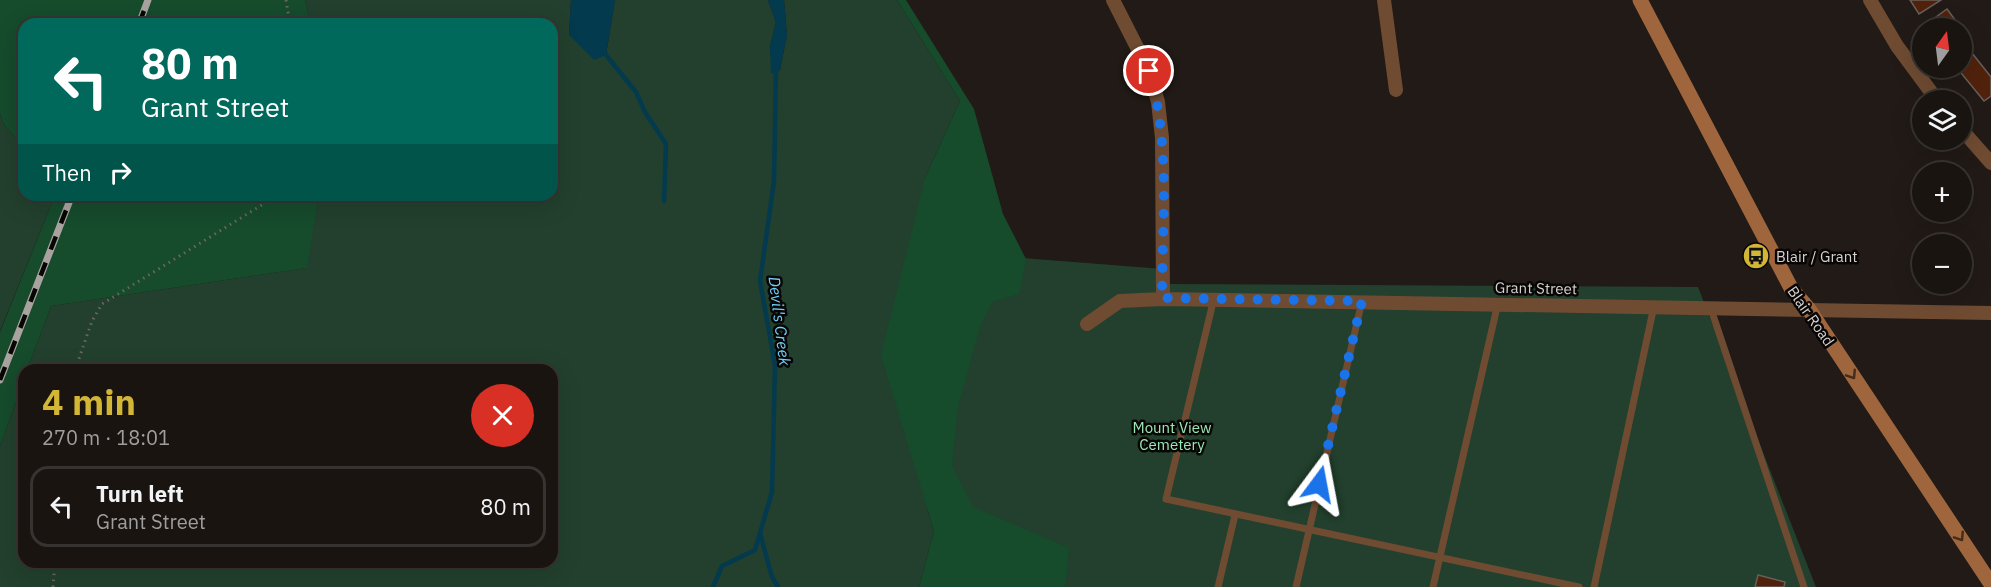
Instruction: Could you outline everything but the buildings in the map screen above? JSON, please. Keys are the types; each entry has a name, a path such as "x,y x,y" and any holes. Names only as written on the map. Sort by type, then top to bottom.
{"street":[{"path":"1113,0 1149,71 1158,102 1162,138 1162,298"},
{"path":"1384,0 1396,90"},
{"name":"Blair Road","path":"1640,0 1791,288 1808,308 1991,584"},
{"path":"1870,0 1897,46 1930,90"},
{"path":"1972,141 1991,163"},
{"name":"Grant Street","path":"1087,324 1120,301 1162,298 1710,306 1991,313"}],"lane":[{"path":"1214,298 1166,499 1579,587"},
{"path":"1296,587 1362,301"},
{"path":"1433,587 1498,303"},
{"path":"1594,587 1654,306"},
{"path":"1710,306 1804,587"},
{"path":"1218,587 1235,515"}],"path":[{"path":"285,0 289,18"},
{"path":"77,364 92,321 102,304 267,201"},
{"path":"53,587 55,568"}],"green space":[{"path":"0,0 305,0 310,18 18,18 18,140 4,125 0,113"},
{"name":"Mount View Cemetery","path":"305,0 571,0 569,35 606,55 615,0 768,0 776,22 770,46 772,73 780,70 787,35 784,0 897,0 960,101 925,178 960,253 1163,269 1165,284 1698,287 1816,587 1061,587 927,508 934,531 919,587 0,587 0,446 18,396 18,568 558,568 558,364 29,364 51,306 306,268 318,201 558,201 558,18 310,18"},
{"path":"897,0 906,0 974,109 1003,214 1026,259 1019,294 992,302 981,324 958,406 952,466 973,507 1069,548 1065,587 919,587 934,531 881,355 925,178 960,101"},
{"path":"0,113 4,125 18,140 18,201 53,201 0,331"},
{"path":"53,201 318,201 307,268 51,306 29,364 18,364 18,396 0,446 0,332"}],"water":[{"path":"571,0 615,0 606,55 594,60 569,35"},
{"path":"768,0 784,0 787,35 780,70 771,74 770,46 776,22"}],"waterway":[{"path":"606,55 636,92 645,112 666,144 664,201"},
{"name":"Devil's Creek","path":"713,587 722,566 755,550 772,492 775,365 760,281 774,181 776,68"},
{"path":"760,533 772,577 778,587"}],"railway":[{"path":"141,18 148,0"},
{"path":"0,380 70,201"}],"place":[{"name":"Blair / Grant","path":"1756,256"}],"route":[{"path":"1149,71 1158,102 1162,138 1162,298 1362,301 1319,484"}]}
